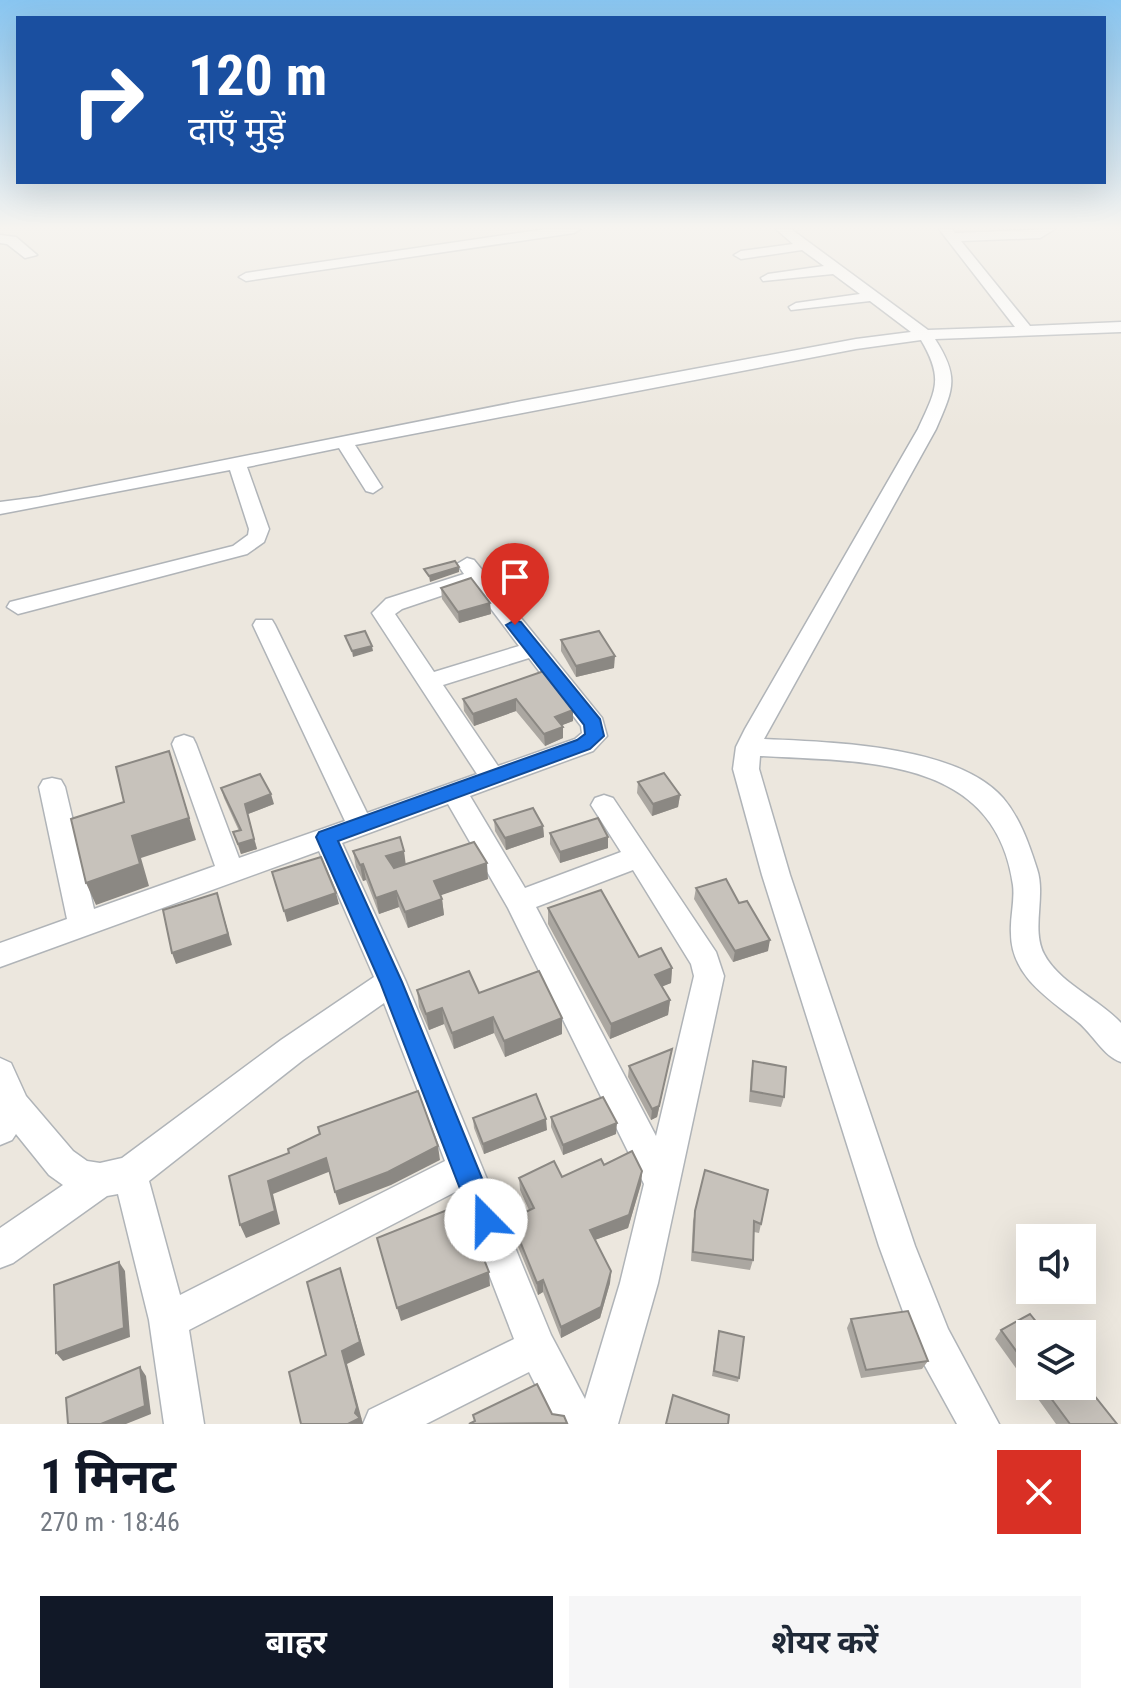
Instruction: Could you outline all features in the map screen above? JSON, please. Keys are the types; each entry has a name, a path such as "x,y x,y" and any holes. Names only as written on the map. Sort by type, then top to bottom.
{"street":[{"path":"998,295 1025,330"},
{"path":"796,307 873,296 925,335 942,362 944,391 927,429 748,747 746,769 753,800 897,1246 933,1341 979,1424"},
{"path":"0,508 39,503 856,344 925,335 1121,327"},
{"path":"345,443 373,487"},
{"path":"18,607 240,550 251,544 259,529 237,463"},
{"path":"0,955 83,926 326,837 454,792 493,778 584,745 595,736 593,724 472,571 394,604 383,613 493,778"},
{"path":"264,625 360,825"},
{"path":"429,682 533,649"},
{"path":"184,744 231,872"},
{"path":"748,747 889,758 947,774 984,795 1012,833 1027,881 1023,932 1034,965 1048,980 1110,1029 1121,1048"},
{"path":"52,787 83,926"},
{"path":"454,792 519,902 662,1183"},
{"path":"598,1424 639,1283 709,976 705,961 604,805"},
{"path":"326,837 391,982 537,1348 577,1424"},
{"path":"519,902 639,857"},
{"path":"0,1250 115,1177 391,982"},
{"path":"0,1073 7,1118 80,1177 115,1177"},
{"path":"168,1320 251,1283 360,1221 465,1169"},
{"path":"115,1177 168,1320 184,1424"},
{"path":"383,1424 537,1348"}],"building":[{"path":"455,561 459,567 429,576 424,569"},
{"path":"471,578 490,603 458,612 441,588"},
{"path":"365,631 372,646 352,651 345,636"},
{"path":"599,631 615,656 576,666 561,640"},
{"path":"544,671 573,710 555,717 563,727 544,734 516,699 473,714 463,699"},
{"path":"169,751 189,818 132,836 140,864 86,883 71,819 124,802 116,767"},
{"path":"664,773 680,795 653,804 638,782"},
{"path":"260,774 271,794 245,804 254,839 238,844 233,832 241,830 221,788"},
{"path":"533,808 543,826 505,838 494,820"},
{"path":"598,818 608,837 560,852 550,833"},
{"path":"400,837 404,851 386,856 394,868 474,842 487,863 434,881 442,899 405,912 396,891 376,898 363,864 360,865 353,851"},
{"path":"321,857 336,893 284,911 272,872"},
{"path":"726,879 739,903 747,901 770,940 735,951 696,888"},
{"path":"601,890 639,957 661,948 672,968 655,975 670,1000 611,1024 548,908"},
{"path":"217,893 228,934 172,953 163,910"},
{"path":"469,971 479,993 539,971 562,1018 504,1041 493,1017 452,1033 442,1008 426,1014 417,990"},
{"path":"672,1049 659,1106 652,1109 629,1066"},
{"path":"753,1061 786,1067 784,1097 751,1091"},
{"path":"418,1091 438,1146 388,1172 335,1192 326,1158 268,1181 275,1211 240,1225 229,1176 289,1153 288,1149 320,1134 318,1127"},
{"path":"536,1094 546,1119 483,1144 473,1118"},
{"path":"603,1097 617,1123 563,1145 551,1117"},
{"path":"632,1151 642,1171 629,1215 590,1230 611,1271 601,1307 561,1327 543,1280 537,1283 511,1219 534,1208 519,1178 554,1161 562,1177 601,1159 604,1165"},
{"path":"705,1170 768,1190 761,1224 754,1221 753,1260 693,1252 695,1211"},
{"path":"462,1204 489,1272 397,1308 377,1238"},
{"path":"119,1262 124,1328 56,1353 54,1285"},
{"path":"340,1268 360,1342 342,1351 357,1407 355,1413 360,1418 348,1424 301,1424 289,1372 326,1355 307,1282"},
{"path":"908,1311 928,1361 866,1370 851,1319"},
{"path":"1030,1314 1035,1320 1019,1320"},
{"path":"1016,1322 1016,1351 1001,1330"},
{"path":"719,1331 744,1337 739,1378 714,1371"},
{"path":"140,1367 145,1406 101,1424 68,1424 66,1398"},
{"path":"537,1384 552,1414 564,1416 567,1423 469,1424 475,1421 473,1415"},
{"path":"673,1395 729,1415 728,1424 666,1424"},
{"path":"1096,1398 1117,1424 1070,1424 1052,1400"}],"route":[{"path":"486,1220 391,982 326,837 584,745 595,736 593,724 515,625"}]}
